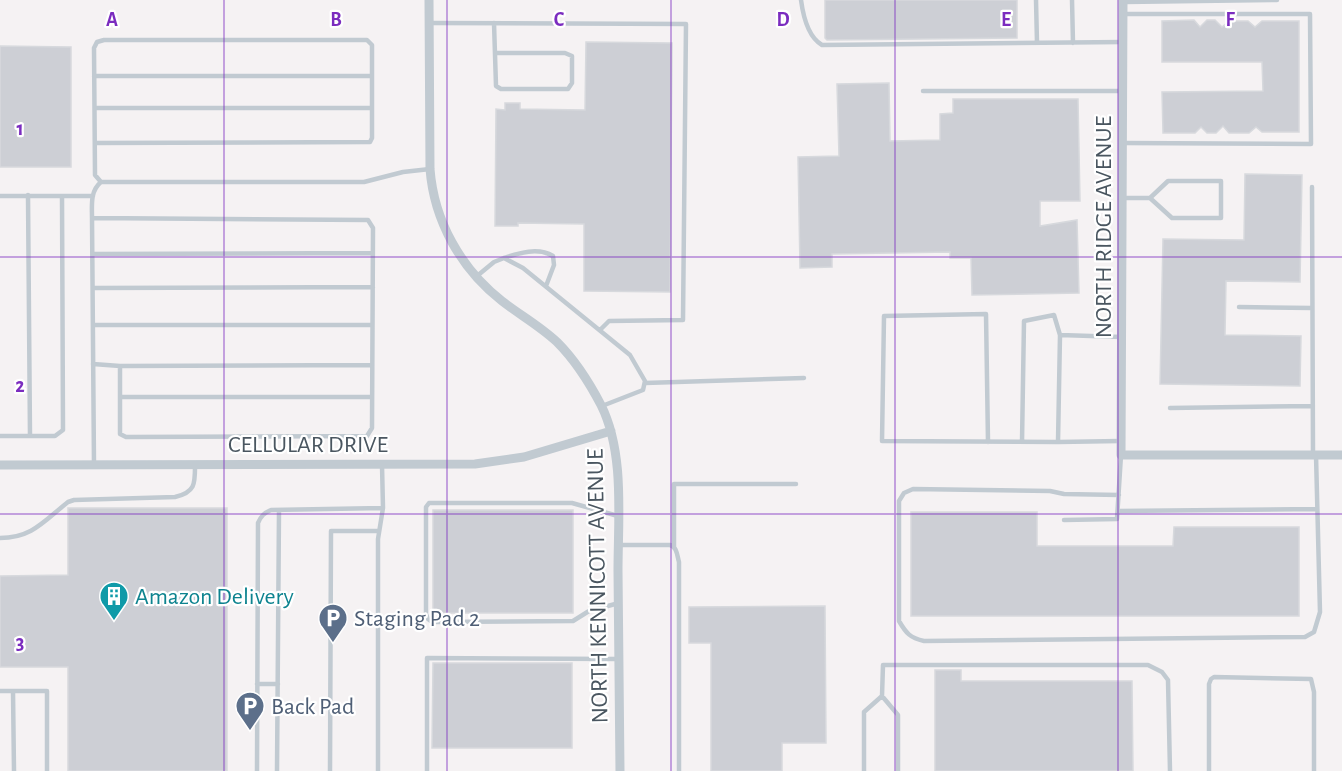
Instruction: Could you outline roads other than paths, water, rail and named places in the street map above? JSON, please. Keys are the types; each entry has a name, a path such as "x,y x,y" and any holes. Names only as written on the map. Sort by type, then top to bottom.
{"street":[{"name":"NORTH KENNICOTT AVENUE","path":"429,0 429,169 435,199 448,236 476,277 502,301 558,343 584,374 602,406 611,430 616,458 618,516 620,771"},
{"name":"NORTH RIDGE AVENUE","path":"1121,455 1123,1"},
{"name":"CELLULAR DRIVE","path":"0,465 475,464 511,460 611,430"},
{"path":"1121,455 1342,455"}],"lane":[{"path":"801,0 810,32 814,39 822,45 1123,42"},
{"path":"1036,0 1037,43"},
{"path":"1072,0 1072,43"},
{"path":"1123,1 1277,0"},
{"path":"1123,15 1310,14 1311,144 1123,143"},
{"path":"429,23 686,24 683,321 609,321 600,330"},
{"path":"494,23 496,86 501,89 568,89 572,83 572,56 495,53"},
{"path":"95,143 370,142 372,138 372,45 367,40 104,40 97,42 94,48 95,175 101,183"},
{"path":"94,76 372,76"},
{"path":"923,92 1123,91"},
{"path":"95,108 372,108"},
{"path":"94,465 92,218 93,196 97,186 101,183 364,182 403,172 429,169"},
{"path":"1123,198 1150,198 1172,218 1221,218 1221,181 1168,181 1150,198"},
{"path":"1119,495 1064,494 1050,491 913,489 904,493 899,501 898,522 899,621 904,630 911,638 924,641 1305,637 1314,632 1320,612 1313,406 1312,187"},
{"path":"0,195 93,196"},
{"path":"28,195 30,436"},
{"path":"0,436 55,436 63,430 62,196"},
{"path":"92,218 368,220 373,228 372,428 367,436 126,437 120,434 120,366"},
{"path":"476,277 494,262 504,258 522,252 545,251 553,256 554,265 546,286"},
{"path":"93,254 373,253"},
{"path":"504,258 523,268 630,355 645,381 643,390 602,406"},
{"path":"93,288 373,287"},
{"path":"1239,307 1312,308"},
{"path":"988,442 986,314 884,316 882,441 988,442 1121,441"},
{"path":"1022,442 1024,321 1054,315 1060,335 1058,442"},
{"path":"93,325 372,325"},
{"path":"1060,335 1122,337"},
{"path":"93,364 120,366 372,365"},
{"path":"645,383 804,378"},
{"path":"120,397 372,397"},
{"path":"1170,408 1313,406"},
{"path":"1064,520 1117,519 1121,455"},
{"path":"0,538 26,535 68,502 74,500 175,497 188,494 194,484 195,464"},
{"path":"378,771 381,464"},
{"path":"679,771 679,562 674,546 674,484 796,484"},
{"path":"618,516 573,503 429,503 426,507 426,614 432,622 573,621 589,611 619,603"},
{"path":"257,771 258,523 264,513 279,510 382,508"},
{"path":"1118,511 1317,509"},
{"path":"277,771 279,510"},
{"path":"330,771 331,531 379,531"},
{"path":"618,545 674,546"},
{"path":"427,771 427,658 619,658"},
{"path":"898,771 898,715 882,696 883,665 1154,666 1168,680 1170,689 1170,771"},
{"path":"1209,771 1209,684 1210,679 1214,677 1311,679 1314,692 1314,771"},
{"path":"257,684 278,684"},
{"path":"13,691 14,771"},
{"path":"0,692 47,691 47,771"},
{"path":"864,771 864,712 882,696"}],"place":[{"name":"Amazon Delivery","path":"114,622"},
{"name":"Staging Pad 2","path":"333,644"},
{"name":"Back Pad","path":"250,732"}]}
